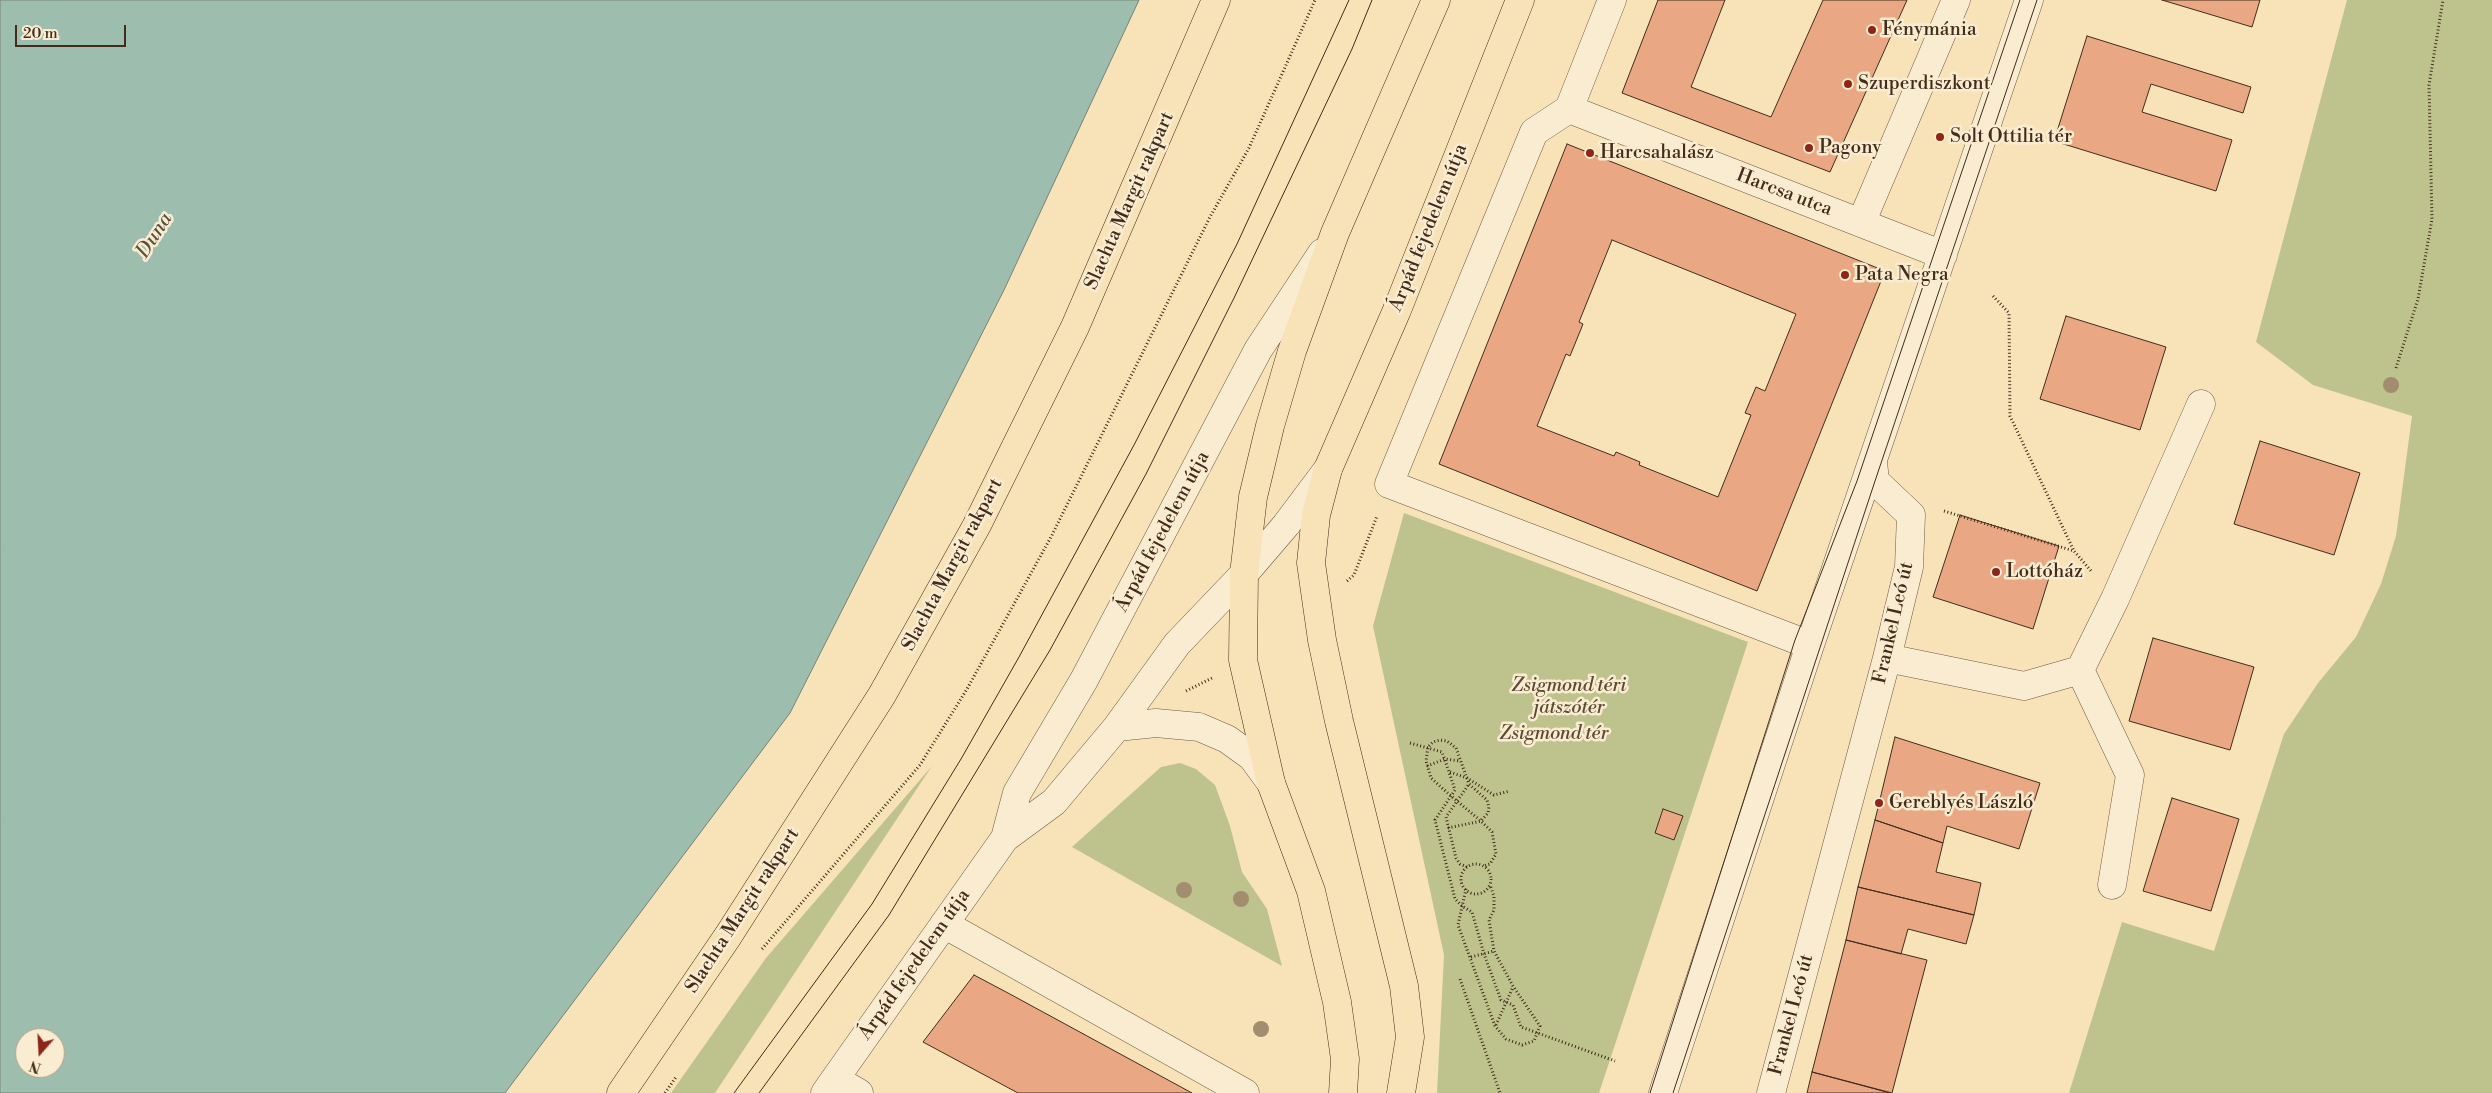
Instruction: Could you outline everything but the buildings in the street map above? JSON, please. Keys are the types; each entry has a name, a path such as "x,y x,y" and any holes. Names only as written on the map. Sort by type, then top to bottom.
{"main road":[{"name":"Slachta Margit rakpart","path":"621,1093 728,936 882,695 977,525 1075,327 1216,0"},
{"name":"Árpád fejedelem útja","path":"1244,574 1253,497 1270,426 1292,351 1335,232 1436,0"},
{"name":"Árpád fejedelem útja","path":"1328,468 1397,310 1520,0"},
{"path":"1328,468 1316,515 1312,569 1322,640 1338,721 1404,986 1410,1037 1401,1093"},
{"path":"1244,574 1243,660 1272,783 1310,891 1337,1002 1345,1058 1342,1093"}],"street":[{"path":"1612,0 1569,109 1534,132 1389,484 1810,645"},
{"path":"1861,223 1956,0"},
{"path":"1663,1093 1810,645 2030,0"},
{"name":"Harcsa utca","path":"1569,109 1943,255"},
{"name":"Árpád fejedelem útja","path":"1005,838 1017,793 1084,680 1258,350 1335,232"},
{"path":"1887,658 2024,686 2080,670 2115,599 2201,404"},
{"path":"1873,462 1875,481 1911,515"},
{"name":"Árpád fejedelem útja","path":"830,1086 1005,838 1054,802 1117,727 1178,644 1244,574 1286,525 1328,468"},
{"name":"Frankel Leó út","path":"1771,1093 1887,658 1909,567 1911,515"},
{"path":"2080,670 2130,775 2112,885"},
{"path":"1117,727 1156,723 1199,727 1227,738 1252,757 1272,783"},
{"path":"944,924 1245,1093"},
{"path":"830,1086 859,1093"}],"path":[{"path":"761,950 920,765 967,689 1051,537 1210,217 1249,148 1315,0"},
{"path":"2396,368 2418,299 2432,220 2429,85 2443,0"},
{"path":"1993,296 2009,313 2010,416 2074,551 2115,599"},
{"path":"1354,575 1389,484"},
{"path":"1911,515 1947,510 2074,551"},
{"path":"1448,828 1481,821 1488,813 1489,807 1487,800 1469,784 1456,748 1447,741 1440,740 1433,742 1428,747 1426,760 1431,778 1481,821 1492,832 1496,844 1496,854 1490,864 1483,866"},
{"path":"1410,743 1442,752 1445,759 1455,790 1435,820 1455,899 1472,912 1484,954 1501,1000 1512,1005 1521,1027 1615,1061"},
{"path":"1427,766 1445,759 1460,761"},
{"path":"1449,772 1467,778 1494,795 1510,791"},
{"path":"1467,867 1460,864 1456,858 1446,817 1469,784"},
{"path":"1466,889 1458,925 1495,1026 1506,1039 1522,1044 1534,1041 1539,1033 1540,1026 1513,986 1494,951 1489,920 1494,910 1494,894 1490,885 1489,872 1483,866 1476,863 1467,867 1461,874 1462,885 1472,894"},
{"path":"1465,898 1472,894 1480,894 1490,885"},
{"path":"1485,891 1494,894"},
{"path":"1471,957 1494,951"},
{"path":"1460,979 1500,1093"},
{"path":"1495,1026 1507,1003 1513,986"},
{"path":"665,1093 681,1069"}],"green space":[{"path":"2347,0 2492,0 2492,1093 2069,1093 2122,922 2214,951 2284,734 2318,683 2356,637 2381,584 2396,536 2412,416 2313,385 2256,342"},
{"name":"Zsigmond tér","path":"1404,513 1748,642 1599,1093 1437,1093 1444,955 1373,626"},
{"path":"1180,763 1196,769 1215,785 1230,826 1242,872 1267,909 1282,966 1072,847 1161,767"},
{"path":"932,766 715,1093 671,1093 766,958"}],"water":[{"name":"Duna","path":"0,0 1139,0 1004,290 790,713 505,1093 0,1093"}],"tram line":[{"path":"734,1093 872,904 961,759 1019,657 1134,445 1237,244 1349,0"},
{"path":"759,1093 889,915 1050,650 1146,474 1234,298 1352,49 1372,0"},
{"path":"1650,1093 1795,640 1857,481 2020,0"},
{"path":"1673,1093 1875,481 2037,0"}],"place":[{"name":"Fénymánia","path":"1872,30"},
{"name":"Szuperdiszkont","path":"1848,84"},
{"name":"Solt Ottilia tér","path":"1940,137"},
{"name":"Pagony","path":"1809,148"},
{"name":"Harcsahalász","path":"1590,153"},
{"name":"Pata Negra","path":"1845,275"},
{"name":"Lottóház","path":"1996,572"},
{"name":"Gereblyés László","path":"1879,803"}],"park label":[{"name":"Zsigmond téri játszótér","path":"1569,697"}]}
